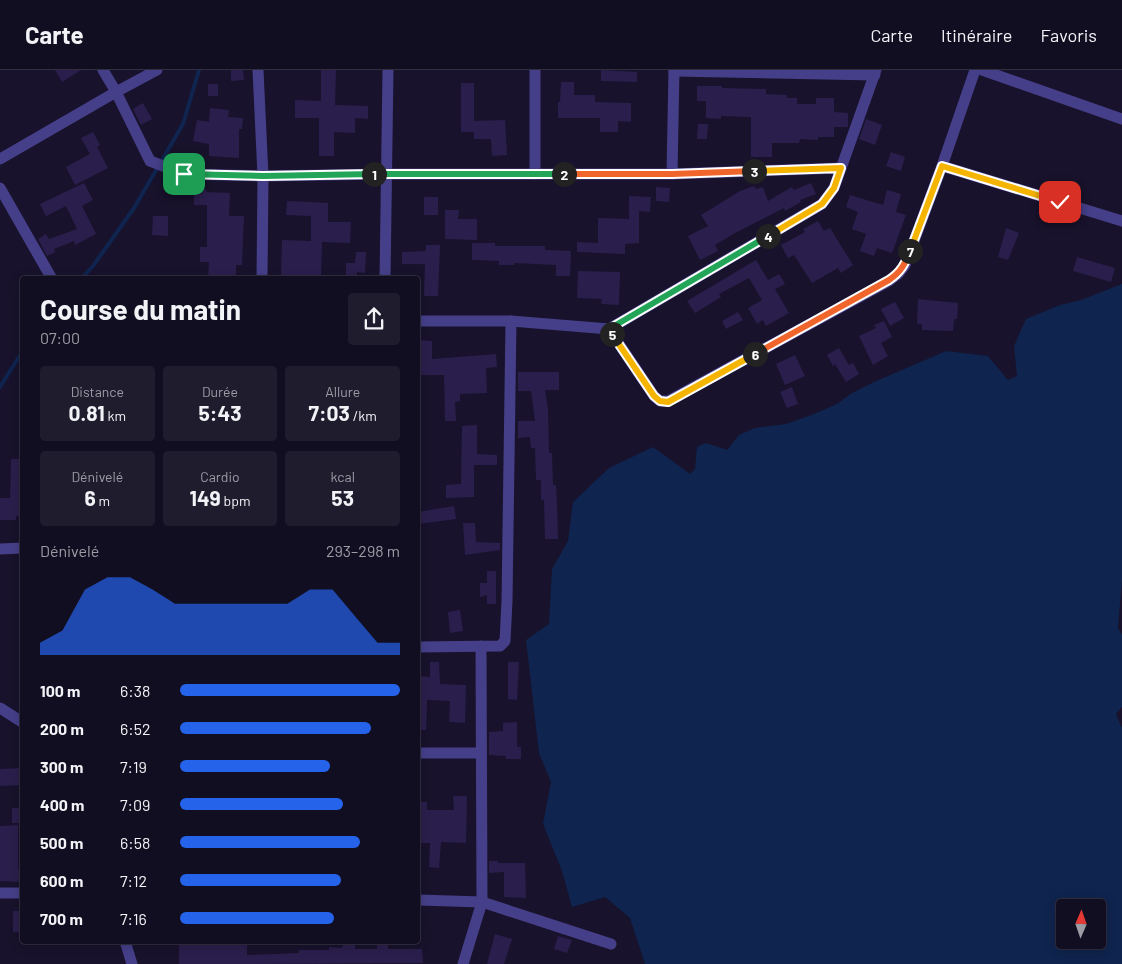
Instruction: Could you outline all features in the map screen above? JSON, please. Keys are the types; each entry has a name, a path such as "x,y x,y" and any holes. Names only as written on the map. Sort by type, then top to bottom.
{"street":[{"path":"103,70 150,161 184,174 263,176 672,174 841,168"},
{"path":"0,159 156,70"},
{"path":"258,70 263,176 262,276"},
{"path":"386,276 388,70"},
{"path":"535,70 535,174"},
{"path":"420,321 511,321 609,329 822,204 834,188 876,72 674,70 672,174"},
{"path":"609,329 654,396 660,401 668,402 898,274 905,266 942,166 974,70"},
{"path":"982,70 1122,119"},
{"path":"942,166 1122,221"},
{"path":"0,188 50,276"},
{"path":"420,647 500,646 506,637 511,321"},
{"path":"0,549 20,548"},
{"path":"463,964 482,902 481,646"},
{"path":"0,708 20,721"},
{"path":"420,753 481,753"},
{"path":"0,893 20,893"},
{"path":"420,900 482,902 611,944"},
{"path":"126,944 132,964"}],"water":[{"path":"1122,284 1122,580 1118,628 1122,635 1122,707 1116,714 1122,728 1122,964 645,964 630,918 605,897 572,907 562,871 543,824 551,782 539,753 526,640 549,624 552,569 568,541 573,502 609,468 653,447 690,474 695,469 697,447 706,443 727,450 739,435 755,428 786,424 814,414 837,404 852,393 874,382 946,351 988,356 1008,380 1017,376 1014,346 1026,319 1060,305 1081,300"}],"building":[{"path":"55,70 81,70 62,82"},
{"path":"231,70 243,70 244,80 231,81"},
{"path":"321,70 336,70 335,105 368,106 368,119 355,118 355,133 334,132 334,156 319,156 319,118 295,118 295,100 321,101"},
{"path":"601,70 637,72 637,82 601,81"},
{"path":"561,82 574,82 574,95 595,95 595,102 631,103 631,122 618,121 618,132 600,132 600,118 558,118"},
{"path":"461,83 474,83 474,121 505,120 507,155 492,156 491,139 474,139 474,132 461,132"},
{"path":"208,84 218,84 218,96 208,96"},
{"path":"697,86 766,89 766,94 787,95 787,98 797,98 797,104 816,104 816,98 834,98 834,112 848,113 848,127 834,127 834,137 818,137 818,140 800,139 799,143 772,143 772,157 751,157 751,117 721,116 721,119 706,118 706,101 697,101"},
{"path":"143,103 152,119 141,125 133,109"},
{"path":"210,108 229,110 228,117 243,118 242,129 239,129 239,158 209,156 209,144 193,141 197,120 209,122"},
{"path":"866,119 882,125 875,145 859,139"},
{"path":"698,124 708,124 707,139 697,139"},
{"path":"93,132 100,145 97,147 108,168 75,185 66,167 90,154 81,138"},
{"path":"891,152 905,157 901,171 886,166"},
{"path":"84,183 93,200 82,206 96,234 75,245 74,241 54,249 55,252 47,256 38,239 46,234 49,239 77,229 66,206 46,216 40,204"},
{"path":"811,183 816,194 800,200 801,202 785,211 784,208 735,233 715,245 718,251 700,260 688,236 708,226 701,215 740,191 754,186 756,189 763,187 768,201 792,187 794,190"},
{"path":"656,187 670,188 669,202 656,201"},
{"path":"194,189 207,190 206,192 230,193 229,216 244,216 242,265 236,265 236,276 208,276 209,262 200,262 200,247 207,247 207,205 194,205"},
{"path":"887,190 901,194 896,212 906,215 892,253 877,248 874,256 860,251 866,234 852,229 858,212 846,207 850,195 883,205"},
{"path":"629,196 651,197 650,212 639,211 639,243 625,244 625,254 577,252 577,242 598,243 598,218 629,219"},
{"path":"424,197 438,197 438,215 424,215"},
{"path":"287,201 328,203 328,222 351,222 350,243 322,242 321,276 281,276 282,240 311,241 311,216 286,215"},
{"path":"445,210 459,210 458,219 477,219 477,240 445,239"},
{"path":"153,216 168,216 168,236 152,235"},
{"path":"818,221 824,231 830,228 853,265 841,273 838,268 812,283 794,255 788,258 781,245 805,232 803,229"},
{"path":"1006,228 1019,233 1008,260 998,257"},
{"path":"472,243 495,243 495,246 545,246 545,250 571,251 570,276 556,276 556,265 514,263 514,265 499,265 499,261 472,260"},
{"path":"426,245 440,245 438,296 424,296 425,264 402,264 402,252 426,251"},
{"path":"356,252 366,252 365,273 357,272 357,276 346,276 346,263 355,263"},
{"path":"1077,257 1115,268 1111,282 1073,271"},
{"path":"756,260 768,280 779,274 785,284 775,289 789,313 766,326 763,320 757,324 748,308 762,300 749,278 719,294 721,297 695,313 687,301"},
{"path":"578,271 620,272 619,305 601,304 602,299 577,298"},
{"path":"918,299 958,303 957,319 954,319 953,331 922,330 922,324 917,324"},
{"path":"895,302 904,318 890,326 881,309"},
{"path":"738,312 743,320 726,329 722,321"},
{"path":"884,321 892,337 881,343 888,356 873,365 859,336 876,328 874,325"},
{"path":"420,340 432,341 432,359 496,354 497,367 486,368 487,393 460,394 460,401 455,402 456,421 445,421 444,375 420,375"},
{"path":"839,348 849,365 853,363 859,374 846,382 827,355"},
{"path":"795,355 805,376 785,385 776,364"},
{"path":"518,372 559,372 559,390 545,390 548,409 549,453 552,453 553,485 556,485 558,539 545,539 544,500 541,500 541,480 536,480 535,448 531,448 530,437 518,438 518,421 535,421 531,391 518,391"},
{"path":"792,387 798,404 787,408 780,392"},
{"path":"477,425 477,454 497,455 497,465 474,465 474,497 446,498 446,485 461,484 462,426"},
{"path":"11,459 20,459 20,516 16,516 16,520 0,520 0,498 10,498"},
{"path":"454,506 456,519 420,524 420,512"},
{"path":"463,523 475,523 476,542 500,543 500,550 465,555"},
{"path":"487,571 496,571 496,604 487,604 487,595 480,597 480,583 487,583"},
{"path":"460,610 463,631 450,633 448,612"},
{"path":"430,662 439,662 440,684 466,685 465,723 449,722 450,701 427,700 426,730 420,730 420,676 430,677"},
{"path":"508,662 519,662 517,700 508,699"},
{"path":"517,722 517,747 521,747 521,759 506,759 506,756 489,755 489,732 503,731 503,723"},
{"path":"20,768 20,785 0,786 0,769"},
{"path":"453,796 467,796 466,843 441,842 439,868 429,867 430,843 420,843 420,802 427,802 427,810 454,810"},
{"path":"12,808 20,808 20,823 12,823"},
{"path":"18,825 18,870 20,870 20,882 0,881 0,826"},
{"path":"489,861 525,863 526,898 504,897 504,872 489,873"},
{"path":"13,911 20,911 20,932 13,932"},
{"path":"495,934 512,939 504,964 487,964"},
{"path":"558,936 572,940 567,953 554,949"},
{"path":"179,944 247,944 247,955 299,953 299,950 329,950 329,947 342,948 343,944 355,944 355,949 377,949 377,944 388,944 388,949 422,949 423,963 179,964"}],"waterway":[{"path":"84,276 134,208 183,124 199,70"},
{"path":"0,387 20,355"}],"route":[{"path":"184,174 263,176 672,174 841,168 834,188 822,204 609,329 654,396 660,401 668,402 898,274 905,266 942,166 1060,202"}]}
